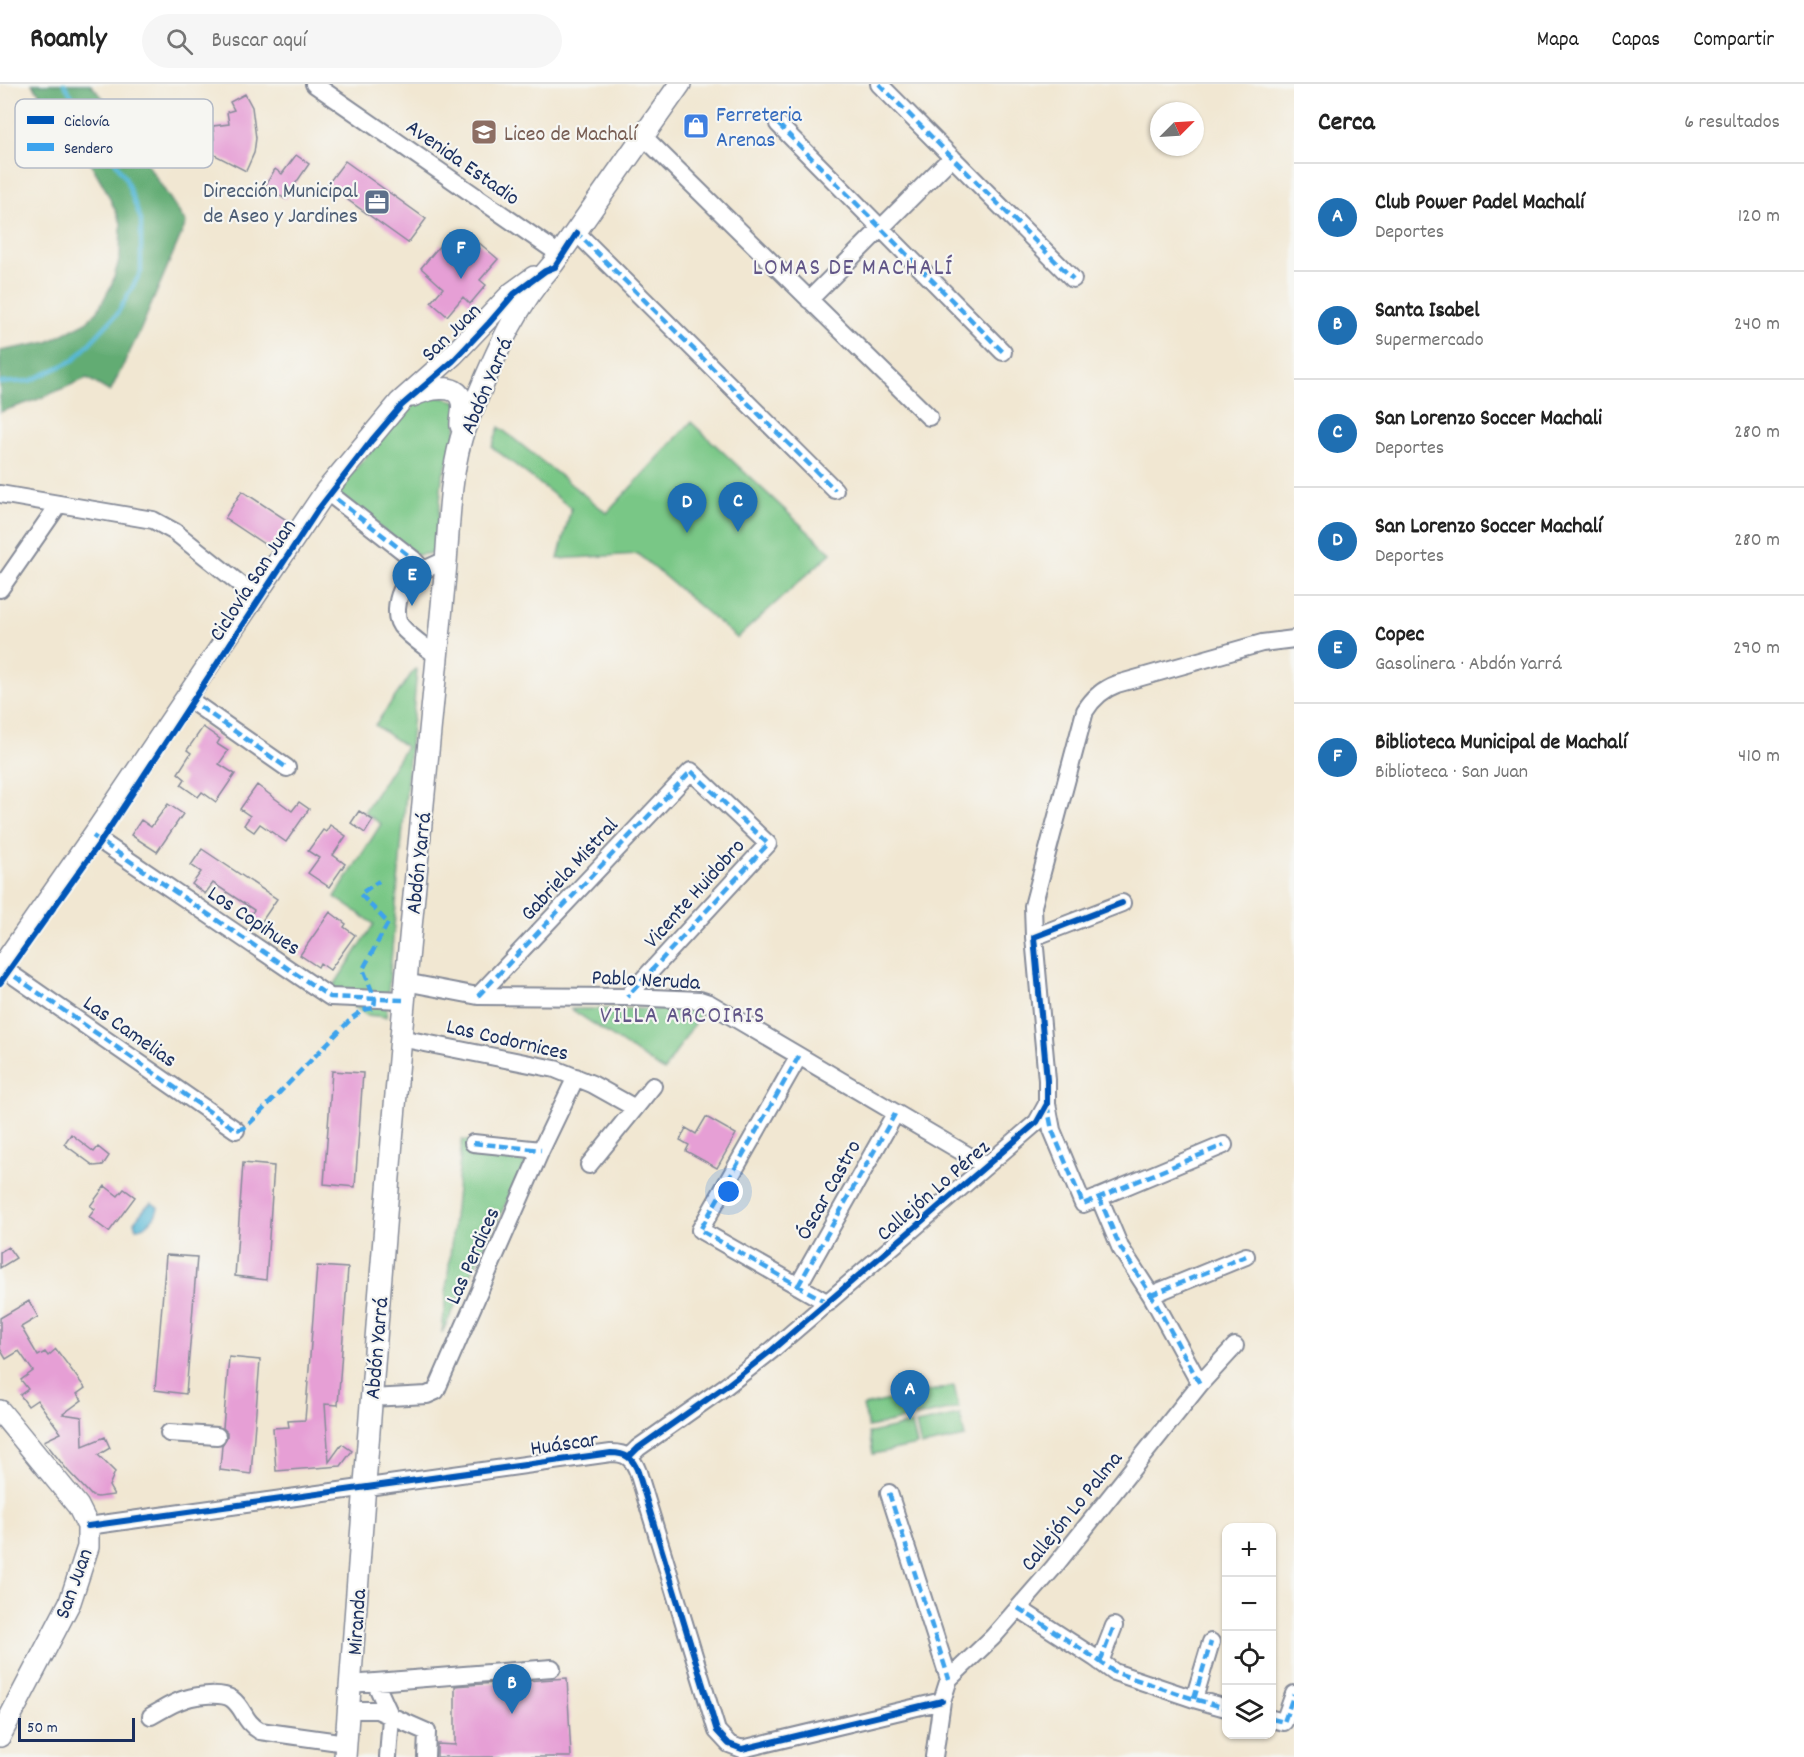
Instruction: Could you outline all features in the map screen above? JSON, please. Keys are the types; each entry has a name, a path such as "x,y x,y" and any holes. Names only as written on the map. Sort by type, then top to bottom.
{"main road":[{"path":"556,259 680,84"},
{"name":"San Juan","path":"1,968 326,491 400,402 453,355 512,293 556,259"},
{"name":"Abdón Yarrá","path":"365,1487 404,991 451,502 462,437 487,376 513,320 536,283 556,259"},
{"path":"400,402 422,391 436,388 446,388 455,392 462,398 460,421 462,437"},
{"name":"San Juan","path":"0,1412 74,1500 88,1526 88,1547 70,1602 0,1736"},
{"name":"Miranda","path":"346,1750 365,1487"}],"street":[{"name":"Avenida Estadio","path":"314,84 556,259"},
{"path":"879,84 1073,279"},
{"path":"778,124 1003,352"},
{"path":"643,136 929,417"},
{"path":"809,300 952,157"},
{"path":"575,231 835,490"},
{"path":"326,491 413,559 423,570"},
{"path":"0,494 153,520 175,532 255,596"},
{"path":"0,589 59,504"},
{"path":"438,656 405,630 396,617 398,596 409,578 446,560"},
{"path":"1224,1145 1083,1204 1053,1130 1047,1104 1033,906 1085,711 1090,703 1103,691 1117,684 1262,643 1294,639"},
{"path":"187,698 287,768"},
{"name":"Vicente Huidobro","path":"627,997 768,844 691,771"},
{"name":"Gabriela Mistral","path":"478,996 691,771"},
{"name":"Los Copihues","path":"93,836 330,997 404,991"},
{"path":"1034,938 1122,903"},
{"name":"Las Camelias","path":"1,968 236,1130"},
{"name":"Pablo Neruda","path":"404,991 478,996 700,1000 986,1166"},
{"name":"Las Codornices","path":"400,1038 548,1067 576,1077 635,1108"},
{"path":"799,1056 700,1230 828,1303"},
{"name":"Las Perdices","path":"371,1398 427,1395 436,1391 541,1150 576,1077"},
{"path":"589,1165 653,1086"},
{"name":"Callejón Lo Pérez","path":"629,1457 738,1377 828,1303 1037,1122 1047,1104"},
{"name":"Óscar Castro","path":"798,1286 895,1114"},
{"path":"472,1143 541,1150"},
{"path":"1099,1197 1120,1247 1151,1295 1200,1384"},
{"path":"1151,1295 1246,1256"},
{"name":"Callejón Lo Palma","path":"948,1679 993,1638 1085,1530 1200,1384 1235,1346"},
{"path":"169,1433 217,1436"},
{"name":"Huáscar","path":"88,1526 611,1453 625,1454 633,1460 638,1472 717,1731 729,1744 742,1749 942,1701"},
{"path":"889,1493 948,1679 942,1701 934,1757"},
{"path":"1018,1608 1114,1672 1194,1700 1222,1707"},
{"path":"1100,1662 1114,1626"},
{"path":"1194,1700 1211,1642"},
{"path":"350,1684 552,1668"},
{"path":"375,1682 391,1717 388,1757"},
{"path":"151,1716 186,1698 219,1694 231,1698 250,1725 260,1731 346,1750"},
{"path":"1276,1720 1284,1722 1294,1694"},
{"path":"349,1710 377,1710 427,1732 426,1757"}],"green space":[{"path":"32,84 90,84 104,99 44,99"},
{"path":"93,168 150,168 186,223 140,331 110,392 87,378 36,400 0,412 0,351 48,342 85,323 97,312 112,284 120,257 121,223"},
{"path":"427,393 459,402 455,442 442,478 436,553 417,555 334,494 411,404"},
{"path":"691,422 831,553 737,638 638,554 558,559 571,508 492,447 499,427 607,513"},
{"path":"415,669 417,670 386,1017 366,1015 331,990 374,924 335,897 381,824 364,812 406,747 375,725"},
{"path":"571,1009 692,1009 701,1013 664,1071"},
{"path":"462,1140 533,1149 442,1333"},
{"path":"954,1386 959,1408 915,1417 911,1395"},
{"path":"907,1396 911,1418 868,1427 863,1406"},
{"path":"960,1415 965,1437 921,1446 916,1424"},
{"path":"912,1424 917,1445 873,1454 869,1433"}],"water":[{"path":"152,1203 158,1207 156,1214 147,1224 136,1228 134,1222"}],"building":[{"path":"245,94 252,107 256,138 254,153 246,171 213,154 213,126 229,124 227,112 234,110 230,102"},
{"path":"296,155 309,164 285,199 265,186 275,169 282,174"},
{"name":"Dirección Municipal de Aseo y Jardines","path":"345,161 426,219 408,243 327,185"},
{"path":"477,241 498,259 480,280 486,285 470,304 463,297 447,316 431,302 443,288 421,268 441,244 460,260"},
{"path":"242,491 288,521 270,548 225,518"},
{"path":"203,727 220,739 217,744 228,751 219,764 235,774 216,802 202,792 198,797 181,785 185,779 178,773 191,753 187,750"},
{"path":"257,785 292,811 299,802 309,809 286,842 260,824 254,832 244,825 250,816 240,809"},
{"path":"168,804 183,814 157,852 131,835 141,820 151,827"},
{"path":"359,811 373,820 365,833 351,823"},
{"path":"330,825 346,836 333,855 345,864 329,887 308,873 319,858 308,851 323,830 326,832"},
{"path":"202,849 277,899 258,927 247,919 254,910 213,883 205,894 192,884 201,872 191,865"},
{"path":"330,912 346,924 344,927 355,935 330,970 320,963 318,967 300,955"},
{"path":"332,1071 363,1073 355,1187 324,1184"},
{"path":"706,1117 736,1134 717,1168 686,1151 689,1145 680,1140 686,1128 696,1134"},
{"path":"71,1134 94,1152 98,1147 109,1156 103,1165 94,1166 64,1144"},
{"path":"243,1163 274,1166 266,1280 235,1276"},
{"path":"105,1186 118,1196 124,1189 135,1197 109,1232 89,1217 95,1209 90,1206"},
{"path":"8,1247 16,1258 0,1268 0,1252"},
{"path":"166,1255 197,1257 186,1394 155,1390"},
{"path":"317,1266 348,1268 338,1405 325,1404 329,1462 342,1444 352,1451 341,1466 276,1471 273,1428 289,1427 288,1421 305,1420"},
{"path":"29,1301 38,1317 21,1327 38,1356 45,1352 48,1356 56,1349 85,1388 77,1394 82,1400 63,1414 82,1417 83,1446 105,1437 110,1448 98,1455 115,1472 109,1486 114,1495 92,1496 68,1471 44,1441 61,1433 37,1400 28,1406 20,1395 28,1389 21,1380 33,1371 19,1351 6,1359 0,1349 0,1318"},
{"path":"229,1357 260,1360 251,1474 220,1470 222,1445 227,1437 227,1432 223,1428"},
{"path":"567,1678 571,1757 437,1757 437,1744 455,1745 455,1686"}],"waterway":[{"path":"64,84 74,99"},
{"path":"0,383 30,381 74,360 117,314 141,272 141,220 125,177 119,168"}],"marked path":[{"path":"879,84 1073,279"},
{"path":"778,124 1003,352"},
{"path":"575,231 835,490"},
{"path":"326,491 413,559 423,570"},
{"path":"189,699 287,768"},
{"path":"478,996 691,771 768,844 627,997"},
{"path":"93,836 330,997 403,1000"},
{"path":"4,969 236,1130 244,1128 251,1122 352,1018 363,1010 374,1008 375,999 363,969 388,923 360,894 379,881"},
{"path":"799,1056 700,1230 828,1303"},
{"path":"1047,1104 1052,1130 1083,1204 1224,1145"},
{"path":"798,1286 895,1114"},
{"path":"473,1143 541,1150"},
{"path":"1099,1197 1120,1247 1151,1295 1200,1384"},
{"path":"1151,1295 1246,1256"},
{"path":"889,1493 949,1679"},
{"path":"1018,1608 1114,1672 1222,1707"},
{"path":"1100,1662 1114,1626"},
{"path":"1194,1699 1211,1642"},
{"path":"1276,1720 1284,1722 1294,1694"}],"cycle path":[{"name":"Ciclovía San Juan","path":"0,983 101,841 317,511 401,406 453,361 514,294 545,271 555,267 577,233"},
{"path":"629,1457 638,1448 726,1386 772,1350 1037,1122 1047,1104 1047,1080 1034,937 1122,903"},
{"path":"88,1526 611,1453 621,1454 634,1463 638,1472 717,1731 729,1744 742,1749 942,1701"}],"place":[{"name":"Ferreteria Arenas","path":"696,126"},
{"name":"Liceo de Machalí","path":"484,132"},
{"name":"Dirección Municipal de Aseo y Jardines","path":"377,202"},
{"name":"Biblioteca Municipal de Machalí","path":"461,279"},
{"name":"San Lorenzo Soccer Machali","path":"738,532"},
{"name":"San Lorenzo Soccer Machalí","path":"687,533"},
{"name":"Copec","path":"412,606"},
{"name":"Club Power Padel Machalí","path":"910,1420"},
{"name":"Santa Isabel","path":"512,1714"}],"district":[{"name":"LOMAS DE MACHALÍ","path":"853,266"},
{"name":"VILLA ARCOIRIS","path":"683,1014"}]}
